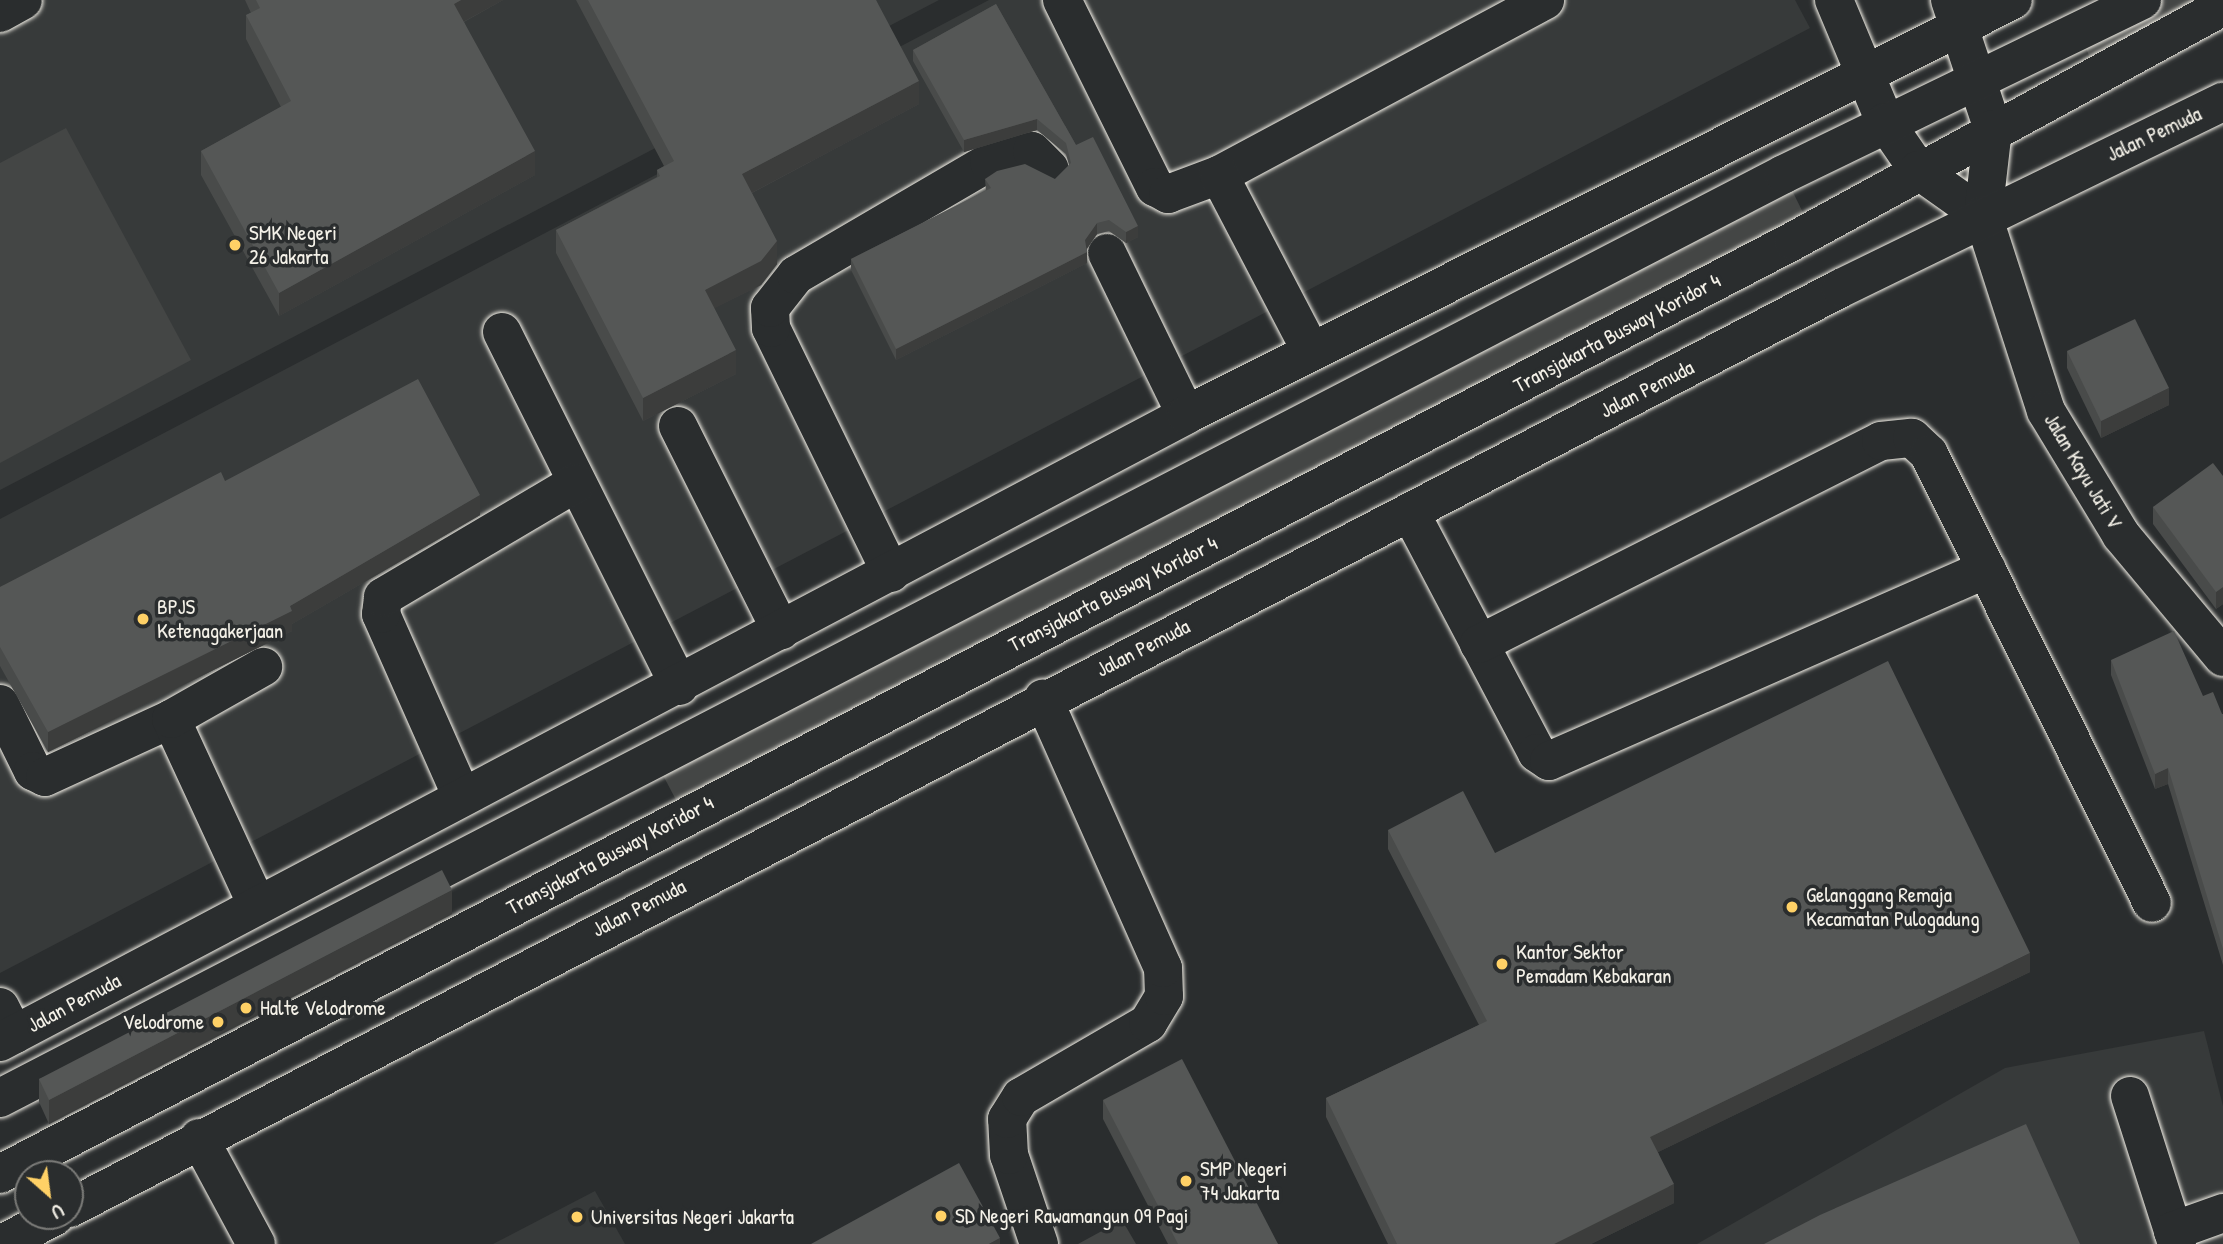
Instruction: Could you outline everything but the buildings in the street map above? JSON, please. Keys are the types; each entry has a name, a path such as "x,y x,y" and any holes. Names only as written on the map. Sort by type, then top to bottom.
{"main road":[{"path":"0,13 23,0"},
{"path":"1062,0 1155,187 1178,193 1219,175 1545,0"},
{"path":"1834,0 1862,73 1885,122 1918,170 1983,216 1993,129 1980,79 1955,13"},
{"name":"Jalan Pemuda","path":"4,1028 257,905 679,686 1186,415 1862,73 1955,13 2013,0"},
{"path":"0,1098 1885,122 2142,0"},
{"name":"Transjakarta Busway Koridor 4","path":"0,1174 1918,170 2223,7"},
{"name":"Jalan Pemuda","path":"84,1201 1043,699 1983,216 2223,103"},
{"path":"891,573 771,328 773,301 796,275 989,162 1032,151 1050,169"},
{"path":"1219,175 1311,351"},
{"name":"Jalan Kayu Jati V","path":"1983,216 2046,411 2122,535 2223,657"},
{"path":"1107,253 1186,415"},
{"path":"502,332 679,686"},
{"path":"678,426 781,631"},
{"path":"1479,644 1881,441 1912,438 1929,453 2152,904"},
{"path":"462,797 381,614 383,597 576,483"},
{"path":"1410,512 1537,752 1549,761 1987,569"},
{"path":"0,704 33,771 45,777 171,719 263,667"},
{"path":"1039,1244 1009,1155 1007,1119 1021,1097 1148,1023 1164,996 1163,968 1043,699"},
{"path":"171,719 257,905"},
{"path":"2130,1096 2175,1238 2223,1213"},
{"path":"199,1139 256,1244"}],"shaded area":[{"name":"SMK Negeri 26 Jakarta","path":"0,0 939,0 0,490"},
{"path":"989,0 1795,0 1810,28 0,973 0,519"},
{"path":"2140,0 2223,0 2096,72 2078,29"},
{"path":"66,128 191,360 0,463 0,163"},
{"path":"1784,174 1812,231 685,817 655,760"},
{"path":"2204,1031 2223,1106 2223,1244 1697,1244 2005,1068"},
{"name":"Universitas Negeri Jakarta","path":"595,1191 625,1244 493,1244"},
{"path":"1122,1220 1136,1244 1078,1244"}],"place":[{"name":"SMK Negeri 26 Jakarta","path":"235,245"},
{"name":"BPJS Ketenagakerjaan","path":"143,619"},
{"name":"Gelanggang Remaja Kecamatan Pulogadung","path":"1792,907"},
{"name":"Kantor Sektor Pemadam Kebakaran","path":"1502,964"},
{"name":"Halte Velodrome","path":"246,1008"},
{"name":"Velodrome","path":"218,1022"},
{"name":"SMP Negeri 74 Jakarta","path":"1186,1181"},
{"name":"SD Negeri Rawamangun 09 Pagi","path":"941,1216"},
{"name":"Universitas Negeri Jakarta","path":"577,1217"}]}
